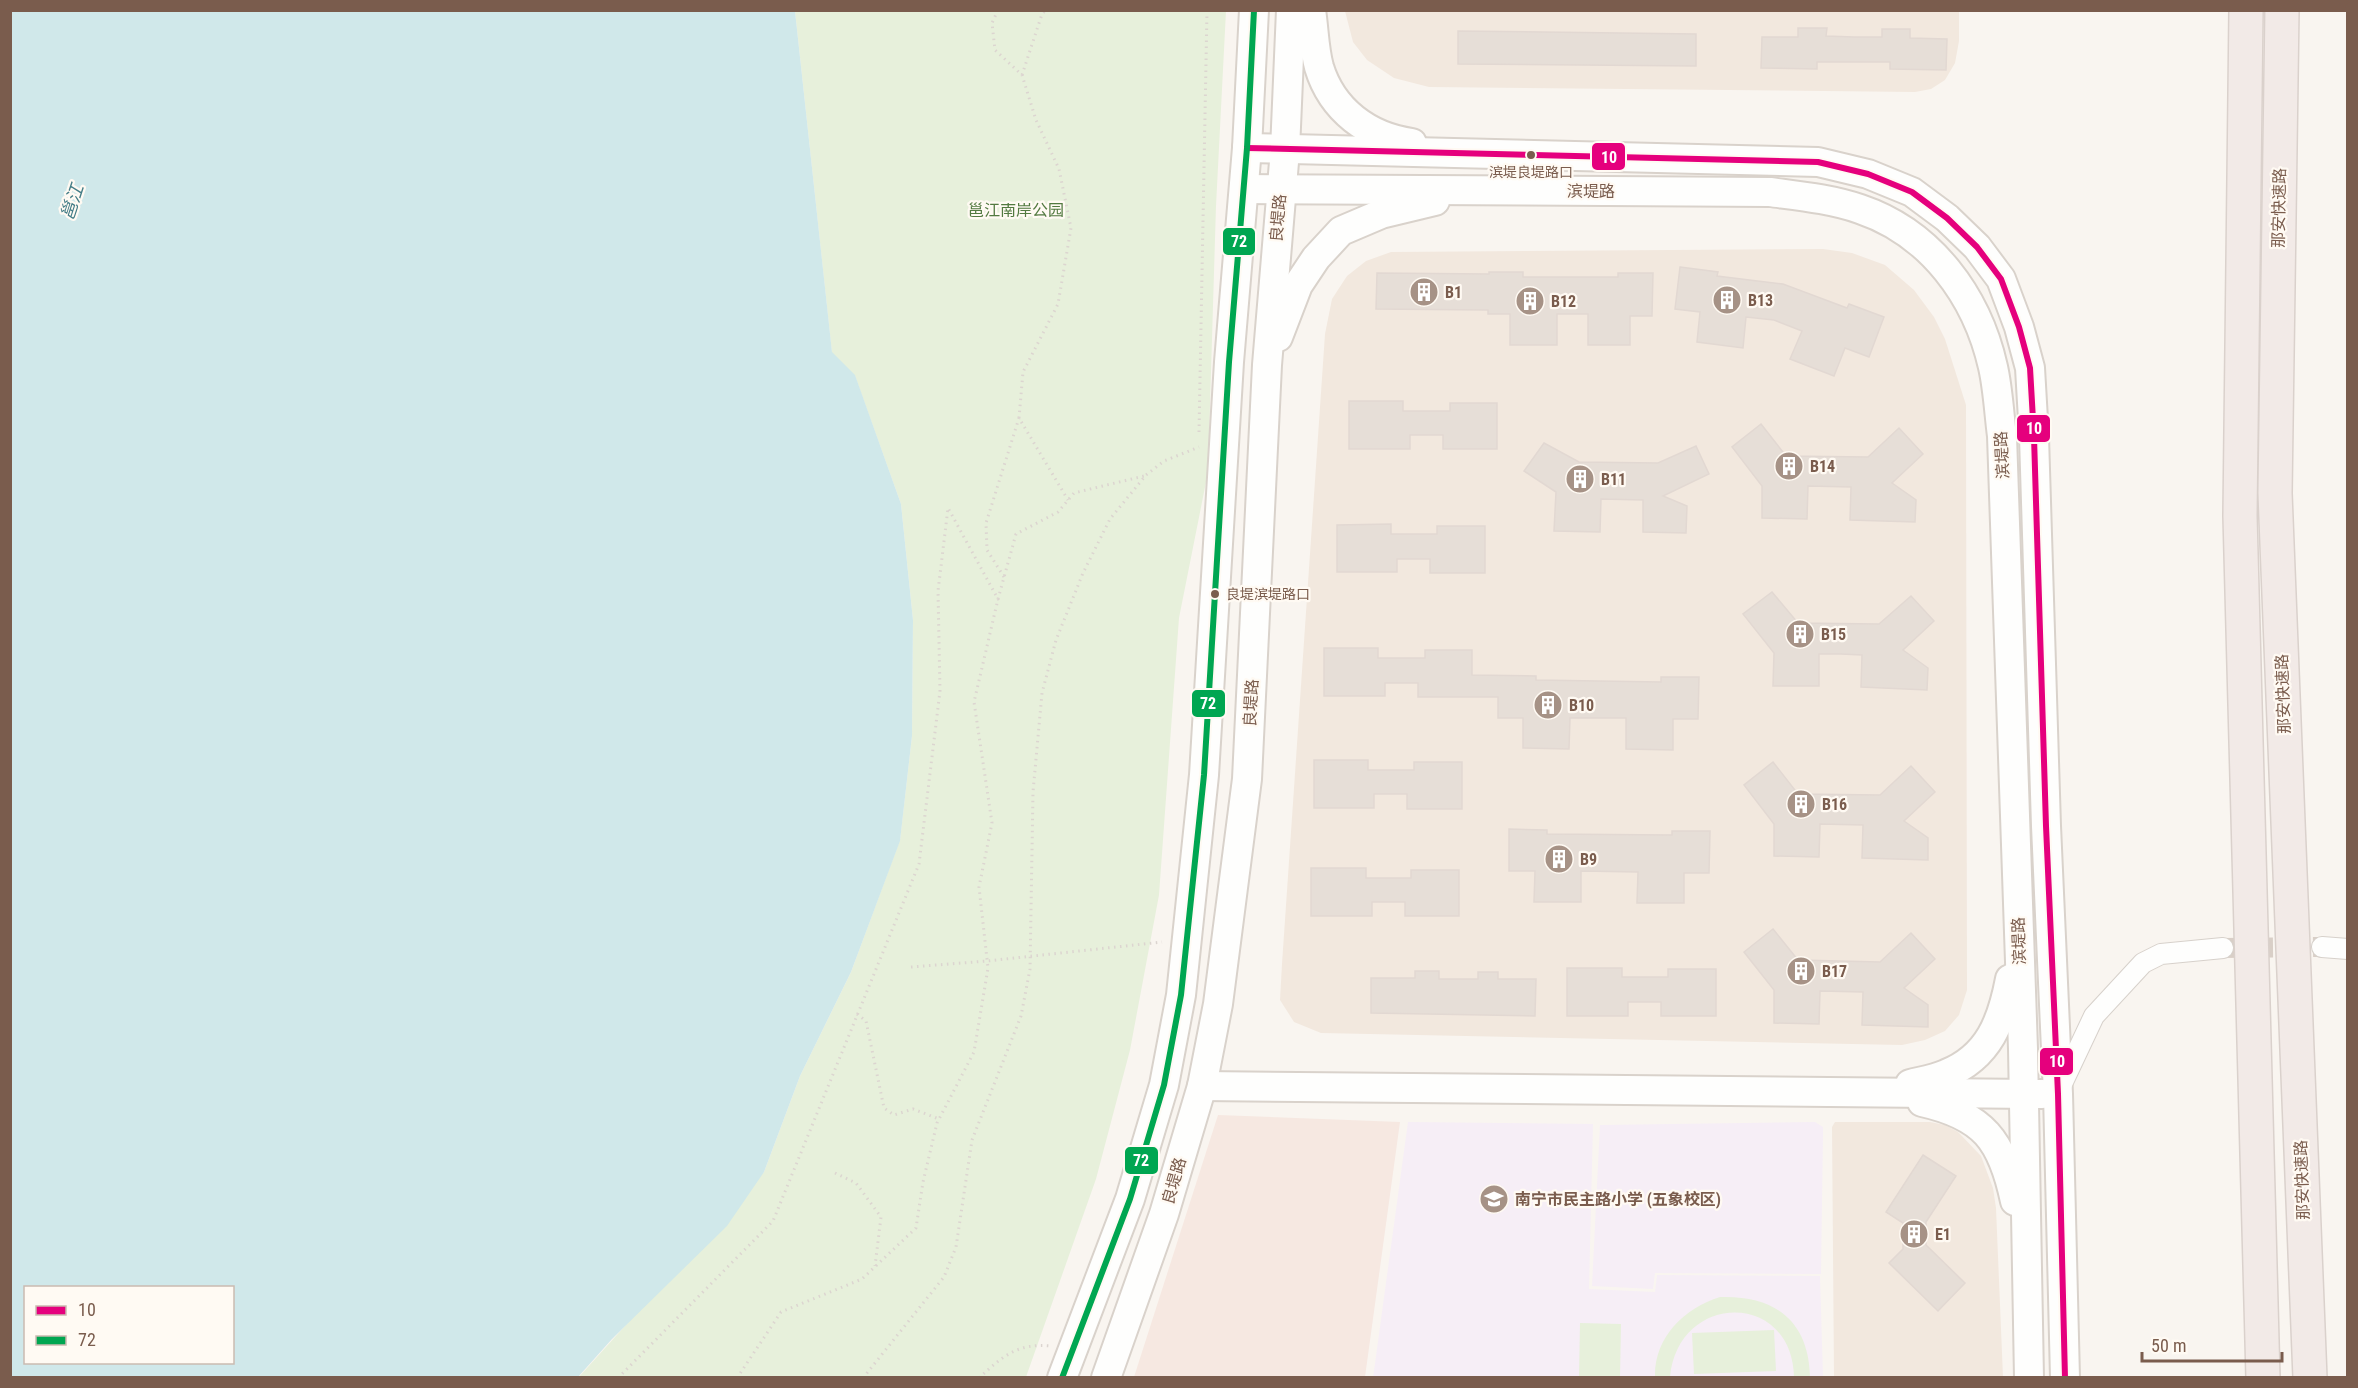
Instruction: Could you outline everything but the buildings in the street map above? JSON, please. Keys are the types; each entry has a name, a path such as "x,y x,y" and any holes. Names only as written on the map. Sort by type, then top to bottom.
{"highway":[{"path":"2246,10 2240,516 2263,1377"},
{"name":"那安快速路","path":"2282,10 2275,493 2310,1377"}],"street":[{"path":"1062,1377 1130,1200 1164,1085 1181,995 1204,775 1229,363 1247,148 1254,10"},
{"name":"良堤路","path":"1106,1377 1164,1214 1202,1086 1218,1004 1247,779 1267,365 1285,150 1292,10"},
{"path":"1311,10 1319,66 1338,104 1352,117 1370,131 1401,141 1491,154"},
{"name":"滨堤路","path":"1247,148 1770,159 1818,162 1868,174 1912,192 1947,218 1977,247 2001,279 2019,327 2030,368 2058,1094 2065,1377"},
{"path":"1490,191 1448,188 1441,181 1439,173 1440,167 1447,159 1491,154"},
{"name":"滨堤路","path":"1244,189 1770,192 1812,197 1860,209 1892,222 1922,243 1948,269 1968,298 1982,331 1993,368 2002,436 2024,1094 2029,1377"},
{"path":"1229,363 1267,365 1298,285 1316,258 1341,231 1381,214 1490,191"},
{"path":"1879,1092 1946,1074 1965,1064 1982,1050 2004,1010 2019,927 2051,927"},
{"path":"1202,1086 2058,1094 2094,1016 2143,963 2161,954 2223,948"},
{"path":"2322,948 2348,949"},
{"path":"1879,1092 1949,1108 1972,1119 1987,1133 2000,1153 2010,1179 2026,1253 2061,1252"}],"path":[{"path":"998,10 992,23 995,50 1022,75 1036,120 1059,169 1071,228 1058,304 1023,372 1019,418 986,523 987,550 1004,577"},
{"path":"1022,75 1042,14 1046,10"},
{"path":"863,1377 944,1277 956,1247 972,1140 1021,1016 1031,956 1033,792 1042,693 1056,640 1083,573 1110,519 1146,475 1164,461 1199,449 1208,10"},
{"path":"1019,418 1068,500"},
{"path":"737,1377 781,1312 862,1279 916,1228 923,1182 939,1119 974,1052 988,968 979,887 992,823 974,702 1016,534 1058,512 1074,493 1146,475"},
{"path":"618,1377 773,1221 919,864 940,691 938,591 948,508 998,599"},
{"path":"910,967 1172,941"},
{"path":"857,1014 866,1021 884,1108 894,1115 913,1109 939,1119"},
{"path":"835,1173 856,1183 881,1217 875,1266"},
{"path":"980,1377 1016,1348 1040,1345 1073,1348"}],"shaded area":[{"path":"1345,11 1959,11 1959,41 1955,63 1945,80 1931,89 1915,92 1429,87 1394,78 1367,60 1353,42"},
{"path":"1823,249 1852,253 1885,265 1914,290 1934,317 1945,339 1966,405 1967,990 1959,1015 1945,1031 1925,1040 1902,1045 1321,1033 1294,1022 1280,1000 1325,334 1332,299 1347,276 1366,261 1391,252"},
{"path":"1218,1115 1400,1122 1365,1377 1134,1377"},
{"name":"南宁市民主路小学 (五象校区)","path":"1408,1122 1593,1124 1589,1289 1655,1292 1657,1275 1820,1276 1823,1377 1373,1378"},
{"path":"1815,1122 1823,1127 1821,1274 1655,1273 1653,1289 1592,1286 1600,1125"},
{"path":"1835,1122 1930,1122 1945,1125 1958,1132 1981,1156 1993,1188 1996,1208 2003,1377 1834,1377 1832,1127"}],"green space":[{"name":"邕江南岸公园","path":"795,11 1226,11 1216,206 1208,472 1179,618 1159,895 1130,1050 1096,1179 1026,1377 578,1378 764,1172 800,1076 851,972 900,840 912,736 913,620 901,504 855,376 832,353"},
{"path":"1720,1297 1757,1301 1785,1315 1796,1327 1803,1341 1808,1357 1810,1377 1794,1377 1788,1349 1775,1328 1756,1316 1734,1312 1712,1317 1692,1329 1678,1349 1670,1377 1655,1377 1660,1350 1674,1326 1695,1309"},
{"path":"1580,1323 1621,1324 1620,1377 1579,1377"},
{"path":"1774,1330 1776,1371 1694,1374 1692,1333"}],"water":[{"name":"邕江","path":"10,11 795,11 832,352 855,375 901,504 913,620 912,736 900,841 851,972 800,1076 764,1172 727,1226 612,1339 578,1377 11,1377"}],"tunnel":[{"path":"2223,948 2322,947"}],"transit line":[{"name":"72","path":"1062,1378 1130,1199 1164,1085 1181,995 1204,775 1229,362 1247,148 1254,10"},
{"name":"10","path":"1247,148 1818,162 1868,174 1912,192 1947,218 1977,247 2001,279 2019,327 2030,368 2058,1094 2065,1378"}],"place":[{"name":"滨堤良堤路口","path":"1531,155"},
{"name":"B1","path":"1424,292"},
{"name":"B13","path":"1727,300"},
{"name":"B12","path":"1530,301"},
{"name":"B14","path":"1789,466"},
{"name":"B11","path":"1580,479"},
{"name":"良堤滨堤路口","path":"1215,594"},
{"name":"B15","path":"1800,634"},
{"name":"B10","path":"1548,705"},
{"name":"B16","path":"1801,804"},
{"name":"B9","path":"1559,859"},
{"name":"B17","path":"1801,971"},
{"name":"南宁市民主路小学 (五象校区)","path":"1494,1199"},
{"name":"E1","path":"1914,1234"}]}
